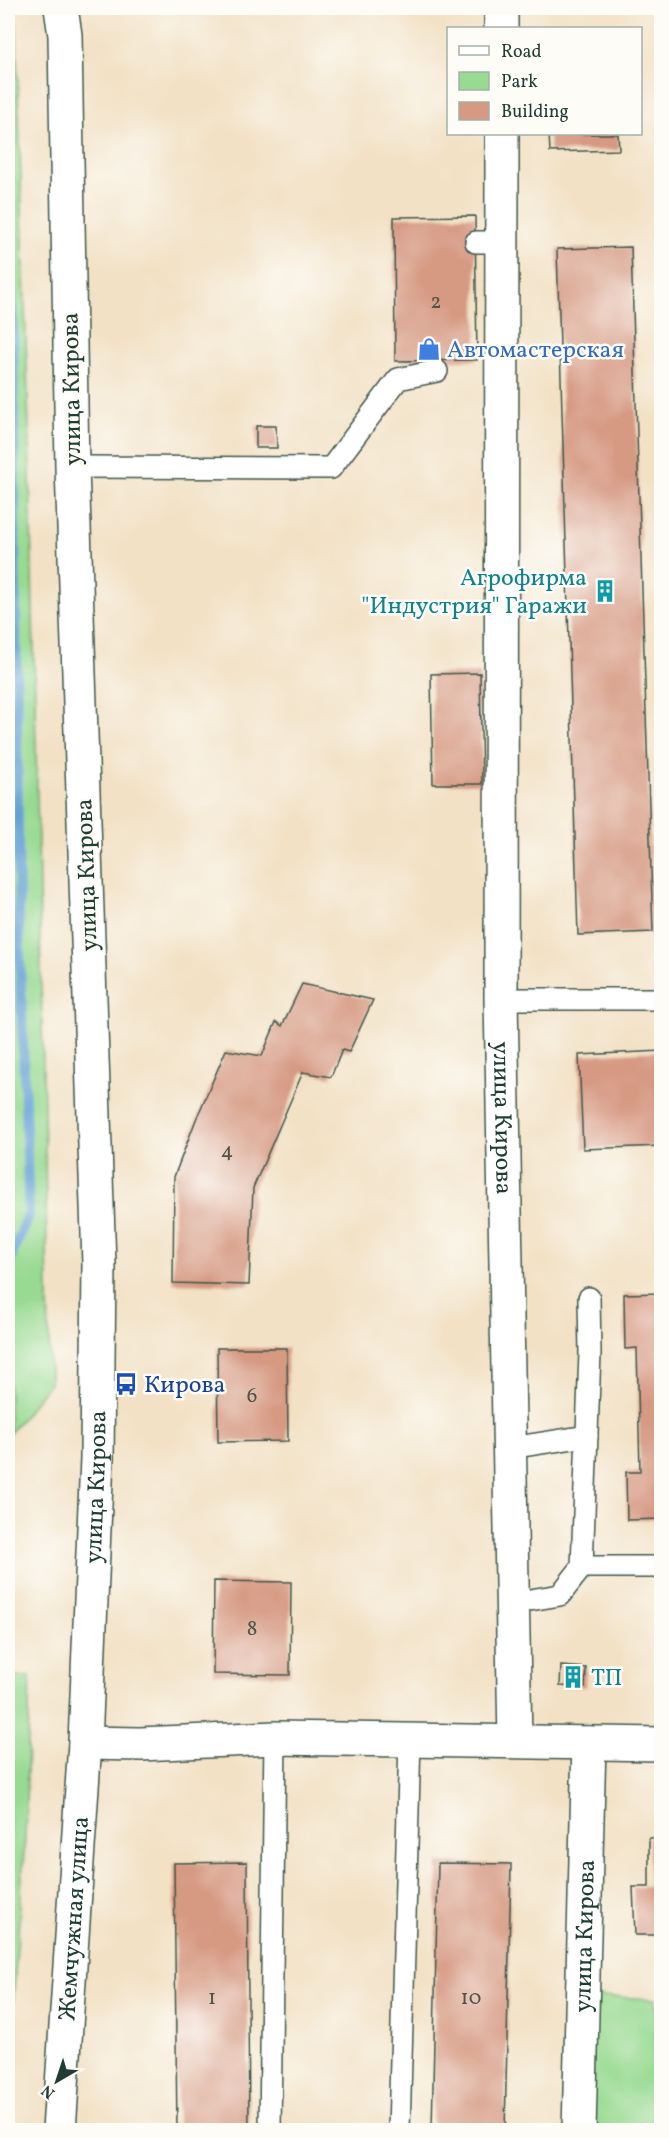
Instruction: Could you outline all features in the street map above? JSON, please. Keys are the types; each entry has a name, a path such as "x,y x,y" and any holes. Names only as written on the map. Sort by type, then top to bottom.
{"street":[{"name":"улица Кирова","path":"61,8 65,35 72,467 99,1264 97,1458 85,1743"},
{"path":"501,8 501,27"},
{"name":"улица Кирова","path":"502,135 490,242 515,1741"},
{"path":"85,1743 140,1744 275,1738 662,1744"},
{"name":"Жемчужная улица","path":"59,2130 85,1743"},
{"name":"улица Кирова","path":"579,2130 589,1743"}],"lane":[{"path":"72,467 331,468 398,379 437,371"},
{"path":"501,999 662,999"},
{"path":"512,1603 560,1595 582,1567 589,1298"},
{"path":"510,1448 587,1436"},
{"path":"582,1567 662,1567"},
{"path":"270,2130 275,1738"},
{"path":"399,2130 410,1740"}],"green space":[{"path":"8,8 11,8 16,23 29,430 50,1383 9,1434"},
{"path":"8,1676 30,1677 25,1837 13,2003 8,2002"},
{"path":"590,1996 656,1999 654,2123 661,2123 661,2130 589,2130"}],"building":[{"path":"549,135 618,135 619,150 550,152"},
{"path":"475,216 477,360 395,361 394,217"},
{"name":"Агрофирма \"Индустрия\" Гаражи","path":"631,247 653,932 578,935 557,249"},
{"path":"256,426 276,426 277,448 256,448"},
{"path":"480,673 482,784 433,784 431,674"},
{"path":"302,984 373,1000 349,1052 342,1050 331,1077 303,1072 253,1188 249,1285 173,1283 174,1177 226,1050 262,1056 276,1022 282,1026"},
{"path":"662,1051 662,1146 583,1149 579,1055"},
{"path":"662,1293 662,1519 627,1520 626,1472 640,1472 637,1348 625,1349 624,1294"},
{"path":"217,1348 287,1348 288,1441 218,1442"},
{"path":"214,1581 291,1582 290,1675 213,1674"},
{"name":"ТП","path":"561,1666 586,1668 585,1687 560,1686"},
{"path":"649,1838 662,1838 662,1935 635,1935 633,1887 649,1887"},
{"path":"247,1862 249,2130 177,2130 174,1863"},
{"path":"438,1863 511,1864 505,2130 432,2130"}],"waterway":[{"path":"8,226 13,330 19,933 29,1214 8,1264"}],"place":[{"name":"Автомастерская","path":"429,349"},
{"name":"Агрофирма \"Индустрия\" Гаражи","path":"605,591"},
{"name":"Кирова","path":"126,1384"},
{"name":"ТП","path":"573,1677"}]}
